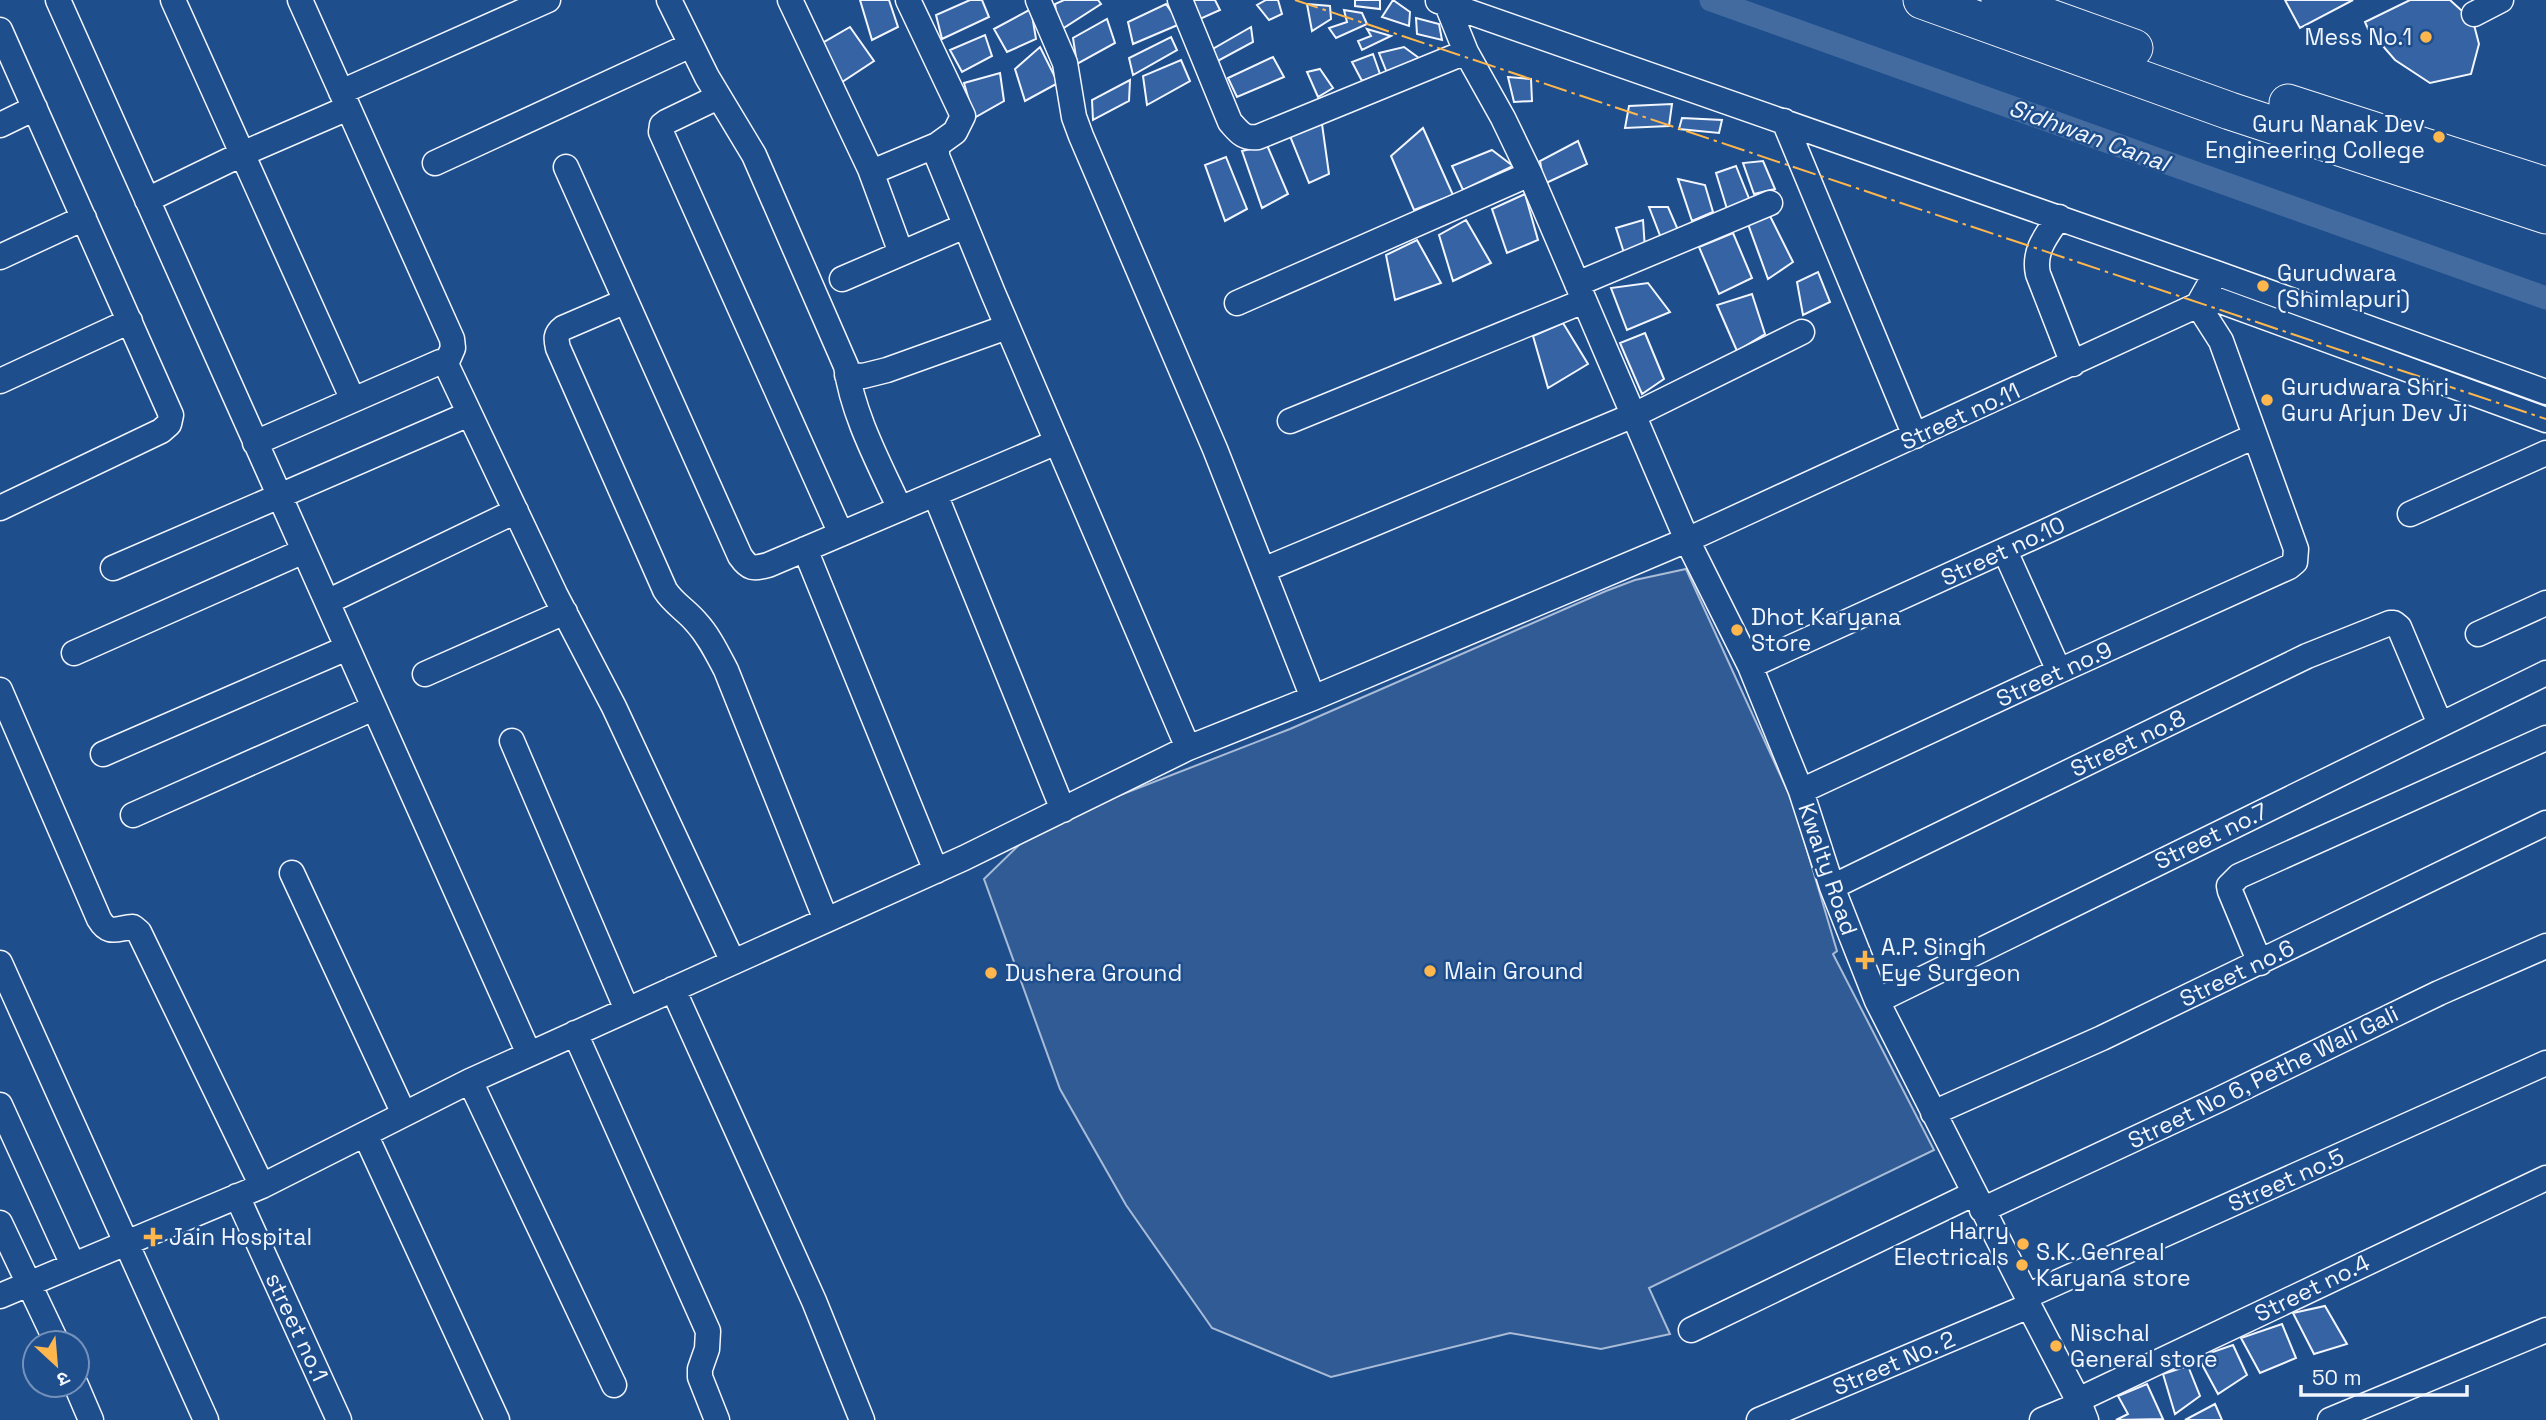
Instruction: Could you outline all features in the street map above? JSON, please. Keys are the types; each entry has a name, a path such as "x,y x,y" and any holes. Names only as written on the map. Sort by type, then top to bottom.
{"highway":[{"path":"1922,0 2230,111 2546,215"},
{"path":"2000,0 2240,88 2546,186"}],"street":[{"path":"58,0 529,1054"},
{"path":"173,0 353,400"},
{"path":"300,0 452,339 453,348 446,364"},
{"path":"147,200 548,0"},
{"path":"669,0 718,97 754,155 830,327 846,366 857,411 900,509"},
{"path":"790,0 870,169 901,253"},
{"path":"870,169 878,169 937,145 955,132 961,123 962,111 908,0"},
{"path":"1038,0 1065,63 1074,117 1081,136 1178,362 1313,698"},
{"path":"1180,0 1230,122 1240,134 1249,138 1258,137 1466,52"},
{"path":"2474,14 2501,0"},
{"path":"1442,1 2059,217 2546,392"},
{"name":"Kwalty Road","path":"1442,1 1530,174 1687,540 1749,666 1801,791 1832,887 1877,1000 2081,1408"},
{"path":"0,30 171,415 169,424 161,431 0,508"},
{"path":"435,163 691,44"},
{"path":"718,97 666,122 662,125 661,132 841,534"},
{"path":"0,125 35,108"},
{"path":"1784,121 1916,436"},
{"path":"937,145 937,156 1007,327 1188,748"},
{"path":"566,167 747,567 761,567 1057,442"},
{"path":"1237,303 1530,174"},
{"path":"1290,421 1581,292 1770,203"},
{"path":"2059,217 2037,253 2036,264 2073,364"},
{"path":"0,257 84,219"},
{"path":"842,279 965,226"},
{"path":"2201,300 2216,273"},
{"path":"2201,300 2546,420"},
{"path":"2201,300 2221,341 2255,436"},
{"name":"Street no.11","path":"0,1296 262,1186 470,1080 936,871 1188,748 1687,540 2073,364 2201,300"},
{"path":"626,301 563,328 556,338 558,348 665,590 708,637 726,670 826,920"},
{"path":"0,381 130,321"},
{"path":"847,375 863,376 887,370 1007,327"},
{"path":"1263,570 1634,415 1802,332"},
{"path":"256,443 440,362 446,364 565,612 614,707 733,962"},
{"path":"113,568 469,414"},
{"name":"Street no.9","path":"1801,791 2289,567 2295,562 2296,549 2255,436"},
{"name":"Street no.10","path":"1749,666 2255,436"},
{"path":"2410,514 2546,453"},
{"path":"934,494 1063,810"},
{"path":"327,602 516,511"},
{"path":"805,549 936,871"},
{"path":"74,653 304,551"},
{"path":"2005,551 2059,671"},
{"path":"2478,634 2546,603"},
{"path":"425,674 565,612"},
{"name":"Street no.8","path":"1832,887 2307,656 2394,623 2399,627 2440,723"},
{"path":"103,754 347,648"},
{"name":"Street no.7","path":"1877,1000 2546,673"},
{"path":"0,691 99,919 108,930 133,927 139,932 262,1186"},
{"path":"133,815 374,708"},
{"path":"2260,963 2230,891 2229,886 2239,876 2546,738"},
{"path":"512,741 627,1010"},
{"name":"Street no.6","path":"1933,1113 2102,1038 2542,825"},
{"path":"292,873 404,1114"},
{"name":"Street No 6, Pethe Wali Gali","path":"1692,1330 1978,1202 2218,1100 2439,993 2546,946"},
{"path":"0,962 206,1420"},
{"path":"673,989 814,1301 862,1420"},
{"path":"575,1033 708,1331 700,1377 717,1420"},
{"name":"Street no.5","path":"2028,1301 2546,1063"},
{"path":"470,1080 614,1385"},
{"path":"0,1105 73,1265"},
{"path":"365,1134 497,1420"},
{"name":"Street no.4","path":"2042,1420 2081,1408 2546,1178"},
{"name":"street no.1","path":"236,1196 339,1420"},
{"path":"0,1223 51,1329"},
{"name":"Street No. 2","path":"1759,1420 2028,1301"},
{"path":"2330,1420 2546,1330"},
{"path":"82,1399 91,1420"}],"shaded area":[{"name":"Main Ground","path":"1686,569 1793,803 1837,951 1833,954 1934,1150 1649,1288 1670,1334 1601,1349 1510,1333 1331,1377 1212,1328 1126,1205 1060,1089 984,879 1021,843 1110,799 1290,729 1606,591 1635,580"}],"building":[{"path":"860,0 889,0 898,27 872,40"},
{"path":"970,0 982,0 989,17 942,39 936,15"},
{"path":"1064,0 1098,0 1101,4 1059,31 1055,4"},
{"path":"1192,0 1215,0 1220,10 1200,19"},
{"path":"1266,0 1278,0 1282,14 1269,20 1257,5"},
{"path":"1355,0 1380,0 1380,9 1355,6"},
{"path":"1393,0 1410,12 1409,26 1382,17"},
{"path":"2285,0 2353,0 2300,28"},
{"name":"Mess No.1","path":"2410,0 2450,0 2473,21 2479,44 2471,74 2430,83 2395,60 2368,29 2365,22"},
{"path":"1166,4 1180,24 1133,44 1128,22"},
{"path":"1307,4 1330,6 1331,19 1312,31"},
{"path":"1031,9 1036,39 1007,52 994,29"},
{"path":"1344,10 1362,13 1367,24 1336,38 1329,28 1347,22"},
{"path":"1416,18 1439,24 1442,40 1417,34"},
{"path":"1107,19 1115,43 1077,64 1073,38"},
{"path":"850,27 874,61 839,84 819,45"},
{"path":"1251,27 1253,42 1214,63 1211,50"},
{"path":"1367,29 1391,36 1362,50 1358,41 1371,36"},
{"path":"985,35 992,56 962,72 950,50"},
{"path":"1171,37 1177,50 1133,75 1129,58"},
{"path":"1040,47 1058,83 1025,101 1015,69"},
{"path":"1404,47 1419,58 1387,73 1379,53"},
{"path":"1373,54 1380,74 1362,81 1352,62"},
{"path":"1273,57 1284,77 1237,97 1228,78"},
{"path":"1181,60 1190,81 1147,105 1143,76"},
{"path":"1320,69 1333,88 1318,97 1307,72"},
{"path":"1000,73 1004,101 974,118 964,83"},
{"path":"1508,77 1531,79 1532,101 1514,102"},
{"path":"1130,80 1129,101 1093,120 1092,100"},
{"path":"1672,104 1669,126 1625,128 1629,106"},
{"path":"1682,118 1722,120 1719,133 1679,129"},
{"path":"1322,124 1329,174 1309,183 1290,136"},
{"path":"1423,128 1453,195 1414,210 1391,156"},
{"path":"1578,141 1587,164 1544,184 1540,161"},
{"path":"1267,145 1288,194 1262,208 1242,151"},
{"path":"1492,150 1513,166 1463,190 1452,166"},
{"path":"1226,157 1247,209 1225,221 1205,165"},
{"path":"1763,161 1775,189 1754,194 1743,163"},
{"path":"1736,166 1750,201 1727,209 1716,173"},
{"path":"1678,179 1705,185 1713,212 1692,221"},
{"path":"1525,194 1538,240 1507,253 1492,209"},
{"path":"1649,207 1668,207 1678,230 1661,238"},
{"path":"1770,216 1793,262 1768,279 1748,224"},
{"path":"1466,220 1491,263 1453,281 1439,235"},
{"path":"1643,220 1645,249 1625,256 1616,228"},
{"path":"1733,233 1752,278 1719,294 1699,247"},
{"path":"1417,240 1441,283 1395,300 1386,255"},
{"path":"1818,272 1830,302 1803,315 1797,282"},
{"path":"1648,283 1670,312 1627,330 1611,288"},
{"path":"1752,294 1765,334 1737,351 1717,305"},
{"path":"1563,323 1588,364 1548,388 1533,336"},
{"path":"1645,333 1664,379 1642,394 1620,343"},
{"path":"2325,1306 2347,1344 2314,1354 2293,1313"},
{"path":"2282,1324 2296,1358 2260,1373 2241,1338"},
{"path":"2233,1345 2247,1375 2218,1394 2198,1357"},
{"path":"2188,1366 2200,1396 2175,1414 2163,1374"},
{"path":"2147,1384 2163,1419 2116,1420 2128,1414 2118,1396"},
{"path":"2215,1404 2222,1420 2185,1420"}],"waterway":[{"name":"Sidhwan Canal","path":"1711,0 2546,298"}],"power":[{"path":"1295,0 2546,419"}],"place":[{"name":"Mess No.1","path":"2426,37"},
{"name":"Guru Nanak Dev Engineering College","path":"2439,137"},
{"name":"Gurudwara (Shimlapuri)","path":"2263,286"},
{"name":"Gurudwara Shri Guru Arjun Dev Ji","path":"2267,400"},
{"name":"Dhot Karyana Store","path":"1737,630"},
{"name":"A.P. Singh Eye Surgeon","path":"1865,960"},
{"name":"Main Ground","path":"1430,971"},
{"name":"Dushera Ground","path":"991,973"},
{"name":"Jain Hospital","path":"153,1237"},
{"name":"Harry Electricals","path":"2023,1244"},
{"name":"S.K. Genreal Karyana store","path":"2022,1265"},
{"name":"Nischal General store","path":"2056,1346"}]}
